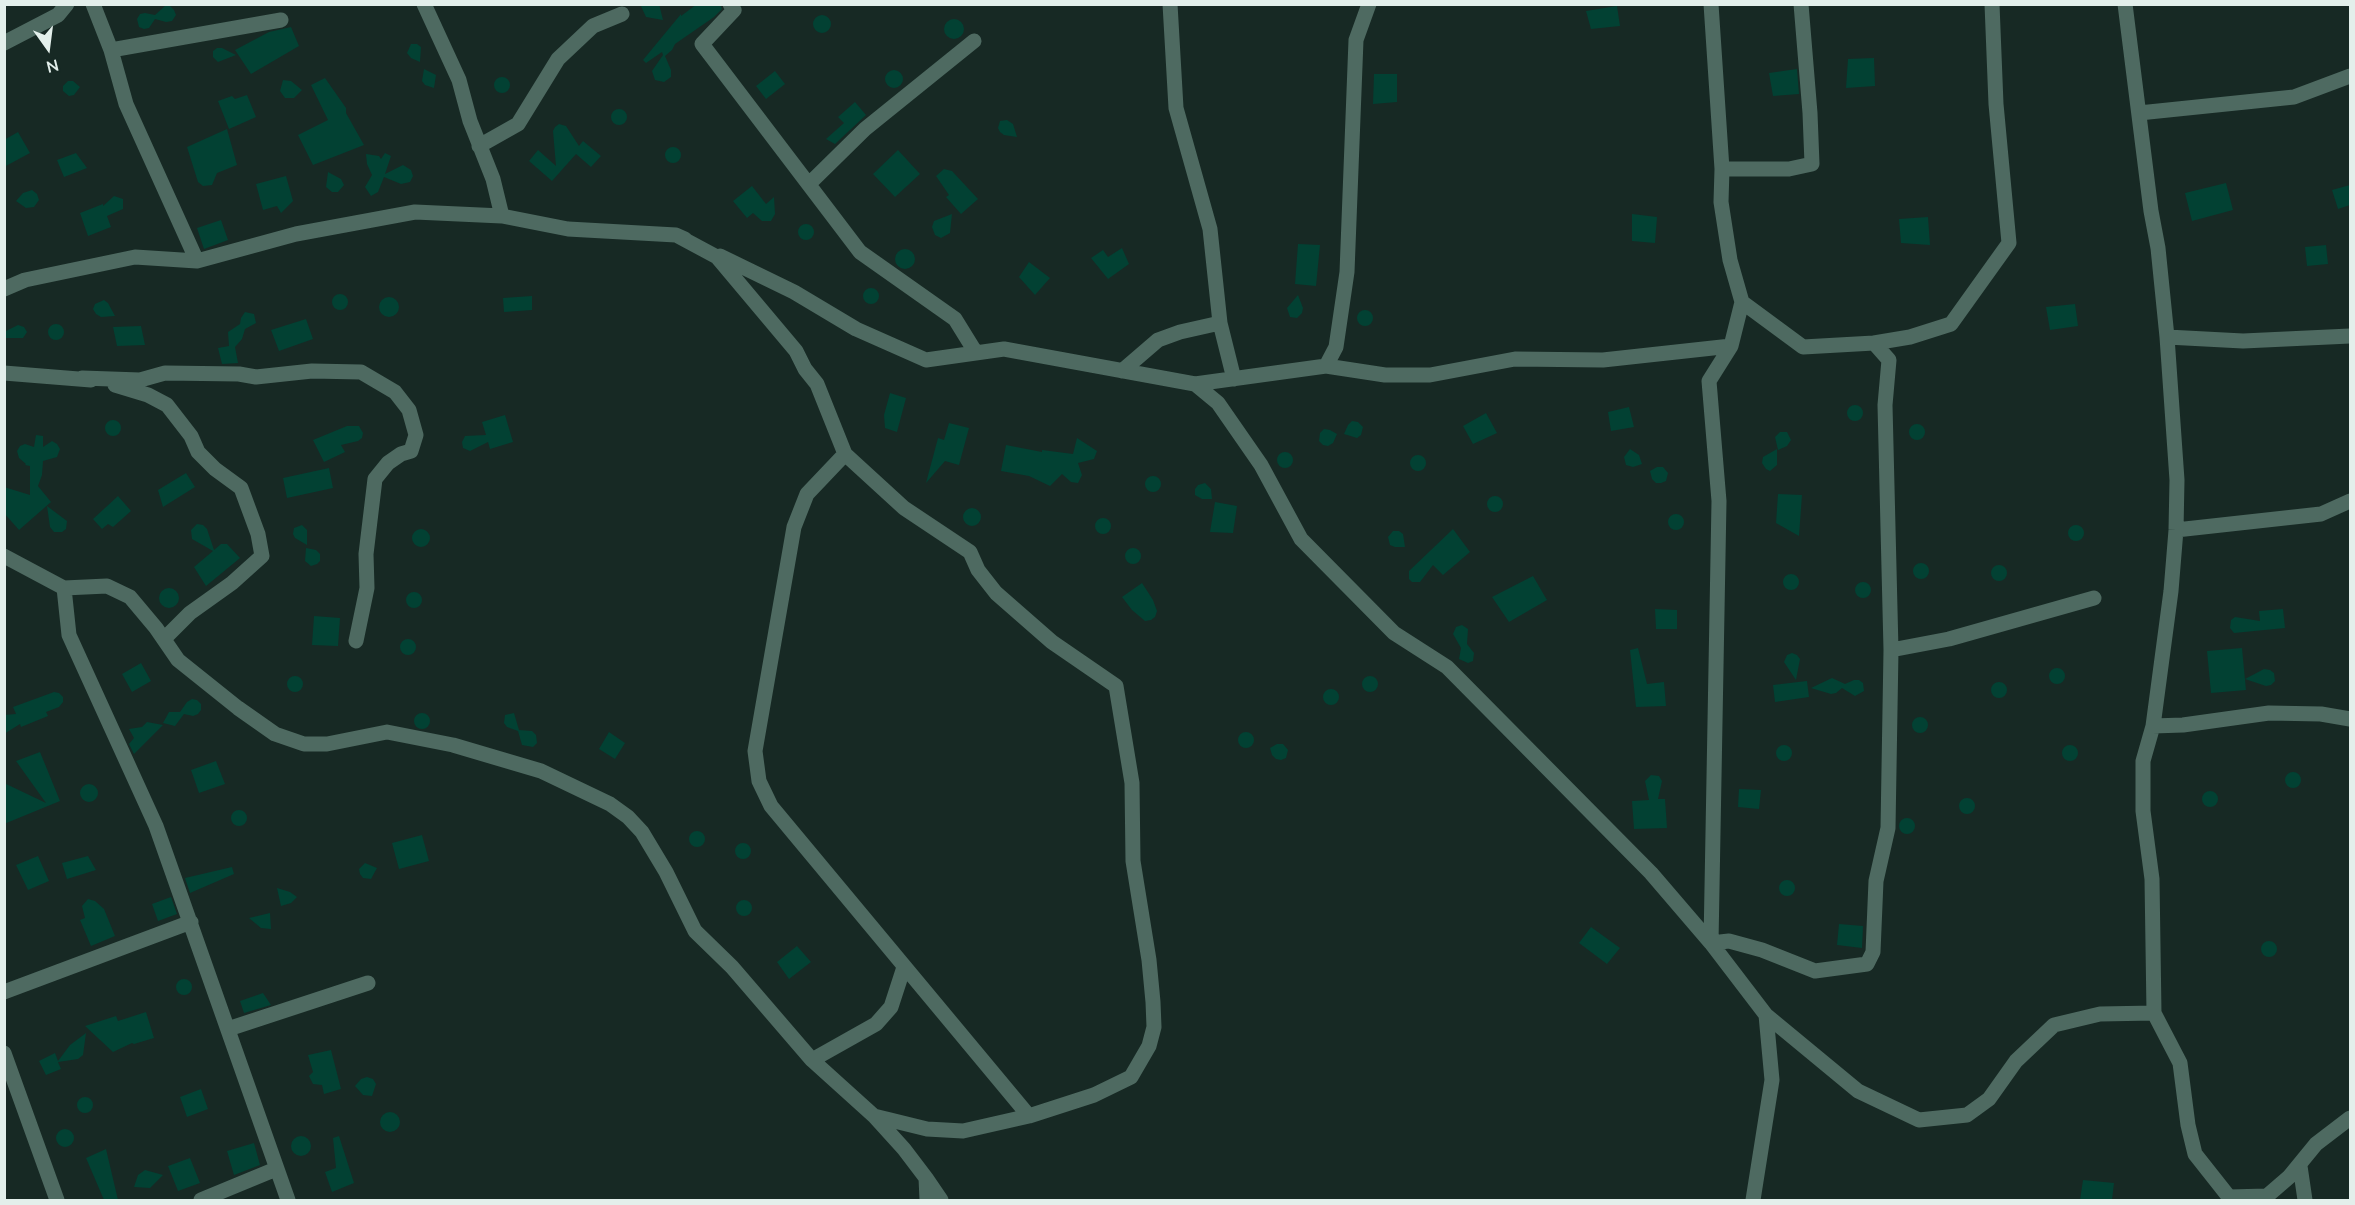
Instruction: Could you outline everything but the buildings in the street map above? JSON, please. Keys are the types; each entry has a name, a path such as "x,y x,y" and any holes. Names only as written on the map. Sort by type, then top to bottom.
{"street":[{"path":"4,43 58,15 67,4"},
{"path":"93,4 111,50 126,104 197,261"},
{"path":"424,4 459,80 479,146 485,155 502,216"},
{"path":"1170,4 1176,108 1210,229 1220,323 1234,379"},
{"path":"1326,366 1336,347 1347,272 1356,40 1369,4"},
{"path":"1711,4 1722,168 1720,202 1730,260 1742,302 1731,346 1709,381 1719,501 1711,943"},
{"path":"1722,168 1789,169 1812,164 1801,4"},
{"path":"1742,302 1803,346 1874,343 1910,337 1951,324 2009,243 1996,104 1992,4"},
{"path":"2125,4 2158,248 2177,480 2171,591 2153,726 2143,761 2143,812 2152,879 2154,1013 2180,1063 2194,1154 2226,1199 2267,1196 2300,1166 2316,1144 2350,1118"},
{"path":"734,6 702,44 860,252 955,319 976,353"},
{"path":"479,146 518,124 558,59 593,26 622,14"},
{"path":"111,50 281,20"},
{"path":"809,183 865,129 974,41"},
{"path":"2139,113 2294,97 2350,78"},
{"path":"4,289 25,280 135,257 197,261 296,234 415,212 502,216 568,229 676,235 794,292 856,328 926,360 1004,349 1195,384 1326,366 1385,375 1430,375 1515,359 1603,360 1731,346"},
{"path":"676,235 717,257 753,297 796,351 805,369 817,384 844,454 904,508 970,552 978,570 996,592 1052,642 1116,686 1132,783 1133,861 1152,983 1154,1027 1149,1046 1131,1077 1094,1095 1029,1116 963,1131 927,1129 874,1116"},
{"path":"1122,371 1158,340 1180,332 1220,323"},
{"path":"2167,337 2243,340 2350,336"},
{"path":"1711,943 1729,941 1815,971 1867,964 1873,952 1876,881 1888,828 1891,650 1886,405 1889,360 1874,343"},
{"path":"4,373 58,379 140,380 165,373 239,374 256,377 312,371 361,372 395,392 409,410 416,435 411,451 401,454 388,463 375,479 366,554 367,588 356,641"},
{"path":"82,378 127,388 167,405 191,436 198,452 215,469 241,488 258,534 262,556 232,583 190,614 164,639"},
{"path":"1195,384 1218,403 1261,465 1301,539 1394,633 1447,667 1651,873 1711,943 1766,1015 1858,1091 1919,1120 1967,1115 1989,1099 2016,1060 2054,1025 2100,1014 2154,1013"},
{"path":"844,454 807,494 794,527 755,751 759,781 771,806 1029,1116"},
{"path":"2176,530 2320,514 2350,501"},
{"path":"4,555 64,588 107,586 130,597 178,660 275,734 304,744 327,744 387,732 453,745 541,771 610,804 628,817 642,832 666,872 695,931 732,966 812,1060 874,1116 904,1149 941,1200"},
{"path":"64,588 69,634 156,826 288,1200"},
{"path":"1891,650 1949,639 2094,598"},
{"path":"2153,726 2183,725 2269,713 2321,714 2350,719"},
{"path":"4,992 191,922"},
{"path":"812,1060 876,1024 891,1007 904,967"},
{"path":"228,1029 368,983"},
{"path":"1753,1200 1772,1080 1766,1015"},
{"path":"4,1053 57,1200"},
{"path":"2300,1166 2305,1200"},
{"path":"201,1200 276,1169"},
{"path":"926,1178 927,1200"}]}
